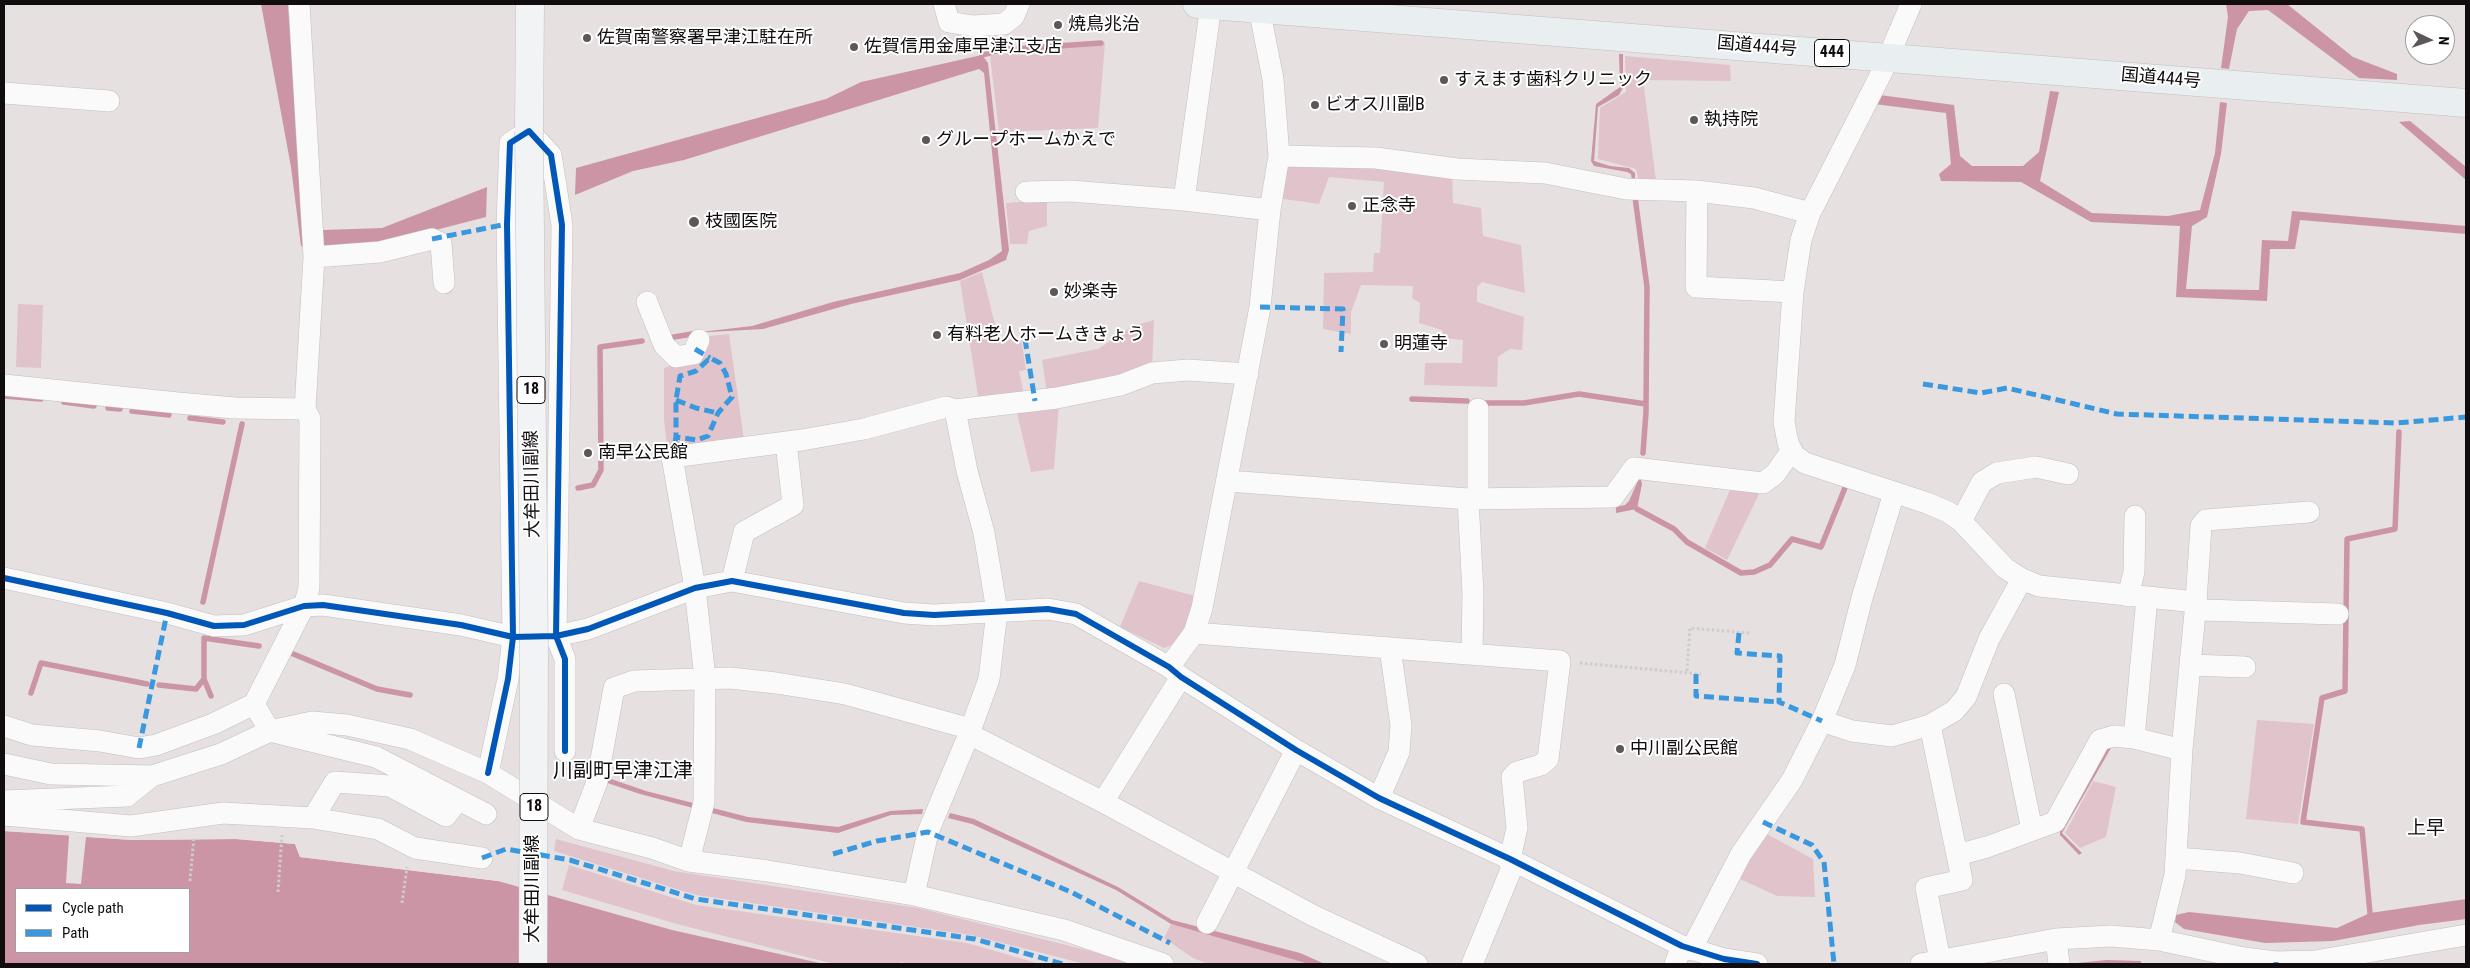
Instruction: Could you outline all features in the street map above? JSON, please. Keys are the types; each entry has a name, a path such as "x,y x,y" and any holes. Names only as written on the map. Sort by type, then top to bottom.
{"highway":[{"name":"国道444号","path":"1229,5 1358,10 1888,57 2466,103"}],"main road":[{"name":"大牟田川副線","path":"530,4 528,131 534,650 533,964"}],"street":[{"path":"4,726 32,735 100,741 139,748 156,745 213,724 254,704 304,606 310,588 310,419 306,409 314,257 299,4"},
{"path":"944,4 949,22 973,26 1004,24 1014,16 1019,4"},
{"path":"1911,4 1888,57 1810,213 1801,240 1793,292 1784,422 1794,455 1805,463 1927,503 1962,521 2005,568 2022,580 2039,586 2196,602 2202,610 2338,614"},
{"path":"1103,802 1175,672 1194,633 1202,608 1228,481 1260,307 1270,210 1279,156 1273,79 1229,5"},
{"path":"1184,200 1229,5"},
{"path":"4,93 109,101"},
{"path":"488,773 508,679 513,637 507,224 510,142 528,131 552,155 562,225 556,636 565,659 565,751"},
{"path":"1279,156 1376,158 1457,169 1545,172 1626,190 1697,191 1754,198 1810,213"},
{"path":"1026,192 1070,191 1184,200 1270,210"},
{"path":"1697,191 1696,287 1793,292"},
{"path":"314,257 380,252 432,239 440,243 444,284"},
{"path":"647,302 664,345 676,357 693,354 699,340"},
{"path":"689,861 703,808 705,678 695,588 672,457 786,442 864,429 946,407 955,410 1057,398 1121,385 1152,374 1188,370 1248,374"},
{"path":"4,385 235,408 306,409"},
{"path":"1472,654 1473,499 1478,409"},
{"path":"914,895 928,832 970,731 989,679 997,610 984,532 967,471 955,410"},
{"path":"732,581 744,532 793,506 786,442"},
{"path":"1228,481 1473,499 1613,497 1634,468 1763,482 1775,474 1792,450"},
{"path":"1962,521 1982,482 1997,473 2036,467 2068,474"},
{"path":"1682,953 1741,854 1792,780 1822,721 1845,665 1862,598 1894,493"},
{"path":"2159,940 2177,858 2182,750 2196,602 2200,526 2206,520 2309,512"},
{"path":"2134,738 2138,597 2134,572 2135,516"},
{"path":"4,578 167,613 214,626 244,625 304,606 323,605 461,625 513,637 556,636 588,629 695,588 732,581 800,592 904,613 934,615 997,610 1048,609 1076,614 1175,672 1296,750 1379,798 1510,860 1682,953 1758,964"},
{"path":"1822,721 1852,731 1892,736 1930,726 1954,711 1966,697 1989,639 2022,580"},
{"path":"1194,633 1560,661 1548,759 1542,765 1517,772 1512,777 1516,828 1510,860 1511,870 1472,964"},
{"path":"1379,798 1399,752 1400,734 1390,648"},
{"path":"2190,665 2245,667"},
{"path":"579,829 599,777 614,688 634,681 705,678 776,683 845,694 970,731 1312,915 1417,964"},
{"path":"2004,694 2032,830"},
{"path":"254,704 270,732 376,757 486,814"},
{"path":"4,764 51,774 152,776 221,754 270,732 312,722 348,724 410,739 488,773 579,829 652,848 689,861 768,871 914,895 1064,930 1163,964"},
{"path":"1930,726 1962,880 1926,888 1931,962 2056,939 2111,936 2159,940 2244,958 2315,961 2427,940 2466,935"},
{"path":"1957,854 1987,847 2055,822 2100,740 2114,736 2134,738 2182,750"},
{"path":"1207,923 1296,750"},
{"path":"4,801 127,796 152,776"},
{"path":"313,818 335,782 390,786 446,816 458,800"},
{"path":"4,815 131,826 223,813 313,818 378,829 415,848 482,858"},
{"path":"2177,858 2240,863 2293,873"},
{"path":"2056,939 2059,964"}],"path":[{"path":"1688,671 1690,628 1749,633"},
{"path":"1560,661 1688,671 1701,674"},
{"path":"190,881 195,830"},
{"path":"278,892 282,834"},
{"path":"402,903 408,861"}],"shaded area":[{"path":"261,4 288,4 306,247 301,246 291,167"},
{"path":"2226,4 2287,4 2353,57 2397,74 2397,80 2359,78 2268,10 2249,11 2237,29 2229,69 2221,68 2228,17"},
{"path":"1105,43 1098,128 999,132 990,55"},
{"path":"1619,54 1623,54 1623,88 1619,95 1598,107 1594,161 1610,166 1629,168 1635,173 1635,181 1632,181 1631,174 1627,172 1594,166 1591,161 1596,104 1620,87"},
{"path":"982,55 988,63 1009,250 1006,260 960,280 851,304 763,329 692,333 752,326 833,302 960,273 989,260 1002,251 984,73 979,69 684,160 633,171 575,195 576,168 826,99 861,82"},
{"path":"1625,56 1730,65 1731,81 1643,80 1656,181 1639,182 1636,169 1598,159 1600,108 1626,92"},
{"path":"2050,91 2059,92 2040,181 2092,213 2168,216 2200,210 2215,153 2220,102 2227,103 2221,154 2207,217 2192,226 2186,289 2259,290 2262,240 2288,241 2292,211 2466,226 2466,234 2300,220 2295,249 2270,249 2267,301 2176,297 2180,226 2091,222 2021,182 1941,181 1939,174 1951,164 1946,113 1874,104 1880,95 1954,105 1960,156 1972,166 2023,166 2039,152"},
{"path":"2410,121 2466,167 2466,180 2399,122"},
{"path":"1295,161 1452,174 1453,203 1481,208 1483,236 1521,245 1525,293 1482,282 1477,287 1477,302 1524,317 1522,350 1510,349 1498,357 1497,387 1424,385 1425,363 1462,363 1463,340 1444,338 1442,330 1419,323 1420,303 1412,298 1413,286 1361,285 1351,312 1351,334 1323,329 1324,273 1373,272 1374,253 1380,253 1384,182 1329,177 1319,204 1277,198 1281,174"},
{"path":"487,187 486,217 397,240 323,250 323,230 382,228"},
{"path":"1047,200 1047,226 1029,231 1027,244 1010,244 1006,203"},
{"path":"982,272 999,341 1021,338 1026,370 1019,371 1024,396 979,402 960,281"},
{"path":"18,304 43,305 41,368 16,367"},
{"path":"1154,320 1152,368 1047,393 1042,360 1098,349 1133,326"},
{"path":"729,334 744,440 668,454 664,420 664,368 700,357 709,336"},
{"path":"1059,404 1054,469 1031,472 1016,409"},
{"path":"1640,476 1642,484 1637,509 1616,513 1616,507 1625,505 1629,501"},
{"path":"1732,485 1762,488 1727,560 1705,548"},
{"path":"1139,581 1199,597 1178,643 1164,648 1120,627"},
{"path":"2257,720 2314,724 2298,824 2246,819"},
{"path":"2106,747 2111,748 2062,833 2082,853 2079,855 2060,835 2060,830"},
{"path":"570,765 646,791 748,817 838,827 890,811 923,809 922,814 891,815 838,833 746,822 640,794 566,769"},
{"path":"2093,781 2116,787 2106,837 2080,848 2065,833"},
{"path":"950,813 974,819 1118,887 1172,920 1300,953 1325,964 1309,964 1171,924 1116,890 972,824 948,818"},
{"path":"4,831 132,840 236,839 295,844 300,857 498,881 672,930 824,964 4,964"},
{"path":"1763,832 1813,859 1815,897 1777,896 1736,877"},
{"path":"556,839 674,871 918,908 1142,964 1085,964 971,935 696,895 554,851"},
{"path":"569,865 696,905 967,943 1040,964 907,964 901,962 898,964 834,964 677,924 562,890"},
{"path":"2466,899 2466,919 2419,925 2333,941 2265,943 2184,929 2175,922 2176,915 2189,912 2337,928 2370,913"},
{"path":"1171,924 1309,964 1208,964 1193,958 1164,938"},
{"path":"2107,960 2141,961 2141,964 2067,964"}],"pier":[{"path":"4,829 132,837 236,837 296,842 302,855 499,879 498,881 300,857 295,844 236,839 132,840 86,837 81,884 66,883 69,835 4,831"}],"waterway":[{"path":"982,55 1000,50 1101,43"},
{"path":"1635,197 1647,287 1646,412 1643,453"},
{"path":"674,337 692,334"},
{"path":"578,488 593,485 601,470 600,347 642,341"},
{"path":"1481,403 1524,403 1579,394 1646,404"},
{"path":"4,396 41,399"},
{"path":"1412,399 1467,401"},
{"path":"64,402 94,406"},
{"path":"108,408 120,409"},
{"path":"132,411 169,415"},
{"path":"190,418 223,422"},
{"path":"203,602 242,424"},
{"path":"2370,913 2362,829 2303,822 2322,698 2345,691 2347,539 2395,529 2399,432"},
{"path":"1637,509 1674,529 1687,542 1741,573 1754,572 1770,565 1792,539 1821,547 1847,483"},
{"path":"211,696 204,679 204,638 259,646"},
{"path":"291,653 377,689 410,695"},
{"path":"31,693 41,663 147,684"},
{"path":"159,685 196,689 204,679"}],"marked path":[{"path":"432,239 507,224"},
{"path":"1260,307 1343,309 1341,352"},
{"path":"1025,339 1035,401"},
{"path":"695,349 710,358"},
{"path":"672,457 676,437 676,400 680,376 696,371 710,358 720,363 726,374 732,397 718,413 708,436 697,440 676,437"},
{"path":"1923,384 1981,393 2007,388 2117,414 2397,423 2466,417"},
{"path":"676,400 696,408 718,413"},
{"path":"139,748 167,613"},
{"path":"1739,633 1737,653 1780,656 1779,702 1822,721"},
{"path":"1696,674 1696,696 1779,702"},
{"path":"1763,822 1812,845 1824,862 1834,964"},
{"path":"833,854 877,841 928,832 1071,892 1170,943"},
{"path":"482,858 506,849 570,860 696,899 975,939 1063,964"}],"cycle path":[{"path":"488,773 508,679 513,637 507,224 510,143 529,131 551,155 562,225 556,636 565,659 565,751"},
{"path":"4,578 167,613 214,626 244,625 304,606 323,605 461,625 513,637 556,636 588,629 695,588 732,581 904,613 934,615 1048,609 1076,614 1169,667 1181,677 1296,750 1379,798 1510,859 1682,946 1724,959 1757,964"}],"place":[{"name":"焼鳥兆治","path":"1058,25"},
{"name":"佐賀南警察署早津江駐在所","path":"587,38"},
{"name":"佐賀信用金庫早津江支店","path":"854,47"},
{"name":"すえます歯科クリニック","path":"1444,80"},
{"name":"ビオス川副B","path":"1315,105"},
{"name":"執持院","path":"1694,120"},
{"name":"グループホームかえで","path":"926,140"},
{"name":"正念寺","path":"1352,206"},
{"name":"枝國医院","path":"694,222"},
{"name":"妙楽寺","path":"1054,292"},
{"name":"有料老人ホームききょう","path":"937,335"},
{"name":"明蓮寺","path":"1384,344"},
{"name":"南早公民館","path":"588,453"},
{"name":"中川副公民館","path":"1620,749"}],"district":[{"name":"川副町早津江津","path":"623,772"},
{"name":"上早","path":"2426,829"}]}
